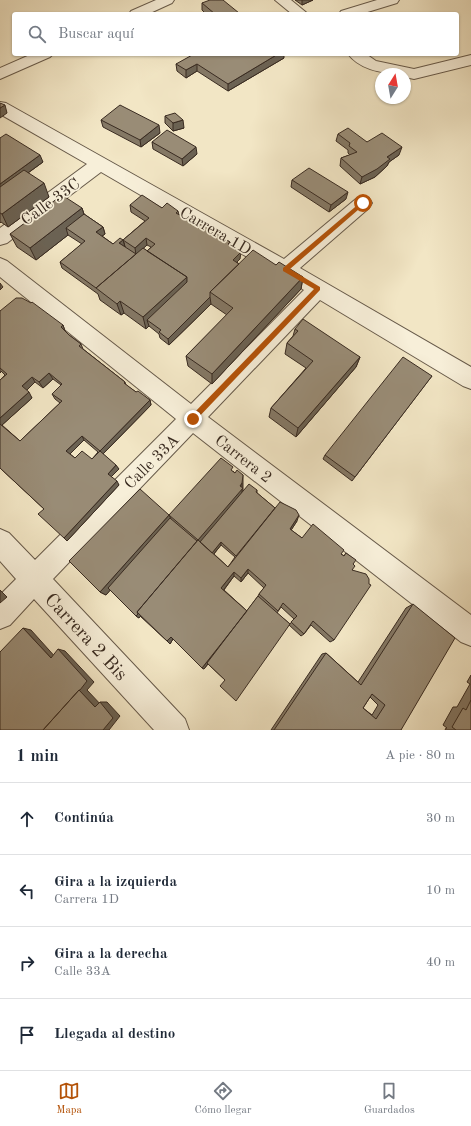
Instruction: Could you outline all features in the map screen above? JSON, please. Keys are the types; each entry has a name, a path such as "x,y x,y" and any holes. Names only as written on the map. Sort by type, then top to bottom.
{"street":[{"path":"140,12 167,0"},
{"path":"282,0 298,12"},
{"path":"353,12 392,0"},
{"path":"0,74 40,56"},
{"path":"359,56 370,65 414,74 471,60"},
{"name":"Carrera 1D","path":"0,107 318,288 471,379"},
{"name":"Calle 33C","path":"0,238 100,164"},
{"path":"285,269 363,203"},
{"name":"Carrera 2","path":"0,266 458,632"},
{"name":"Calle 33A","path":"0,615 193,419 318,288"},
{"name":"Carrera 2 Bis","path":"0,542 174,730"}],"building":[{"path":"210,0 223,0 238,12 213,12 202,3"},
{"path":"190,56 275,56 228,84 197,64 186,70 176,64"},
{"path":"0,103 5,105 0,108"},
{"path":"120,105 159,125 140,140 101,120"},
{"path":"175,113 183,120 173,123 165,116"},
{"path":"348,128 367,142 382,133 402,147 387,157 390,159 377,169 362,177 341,158 357,152 349,146 350,143 338,134"},
{"path":"167,130 196,147 182,159 152,142"},
{"path":"6,134 40,155 0,184 0,138"},
{"path":"309,168 348,192 331,205 292,180"},
{"path":"24,170 44,183 2,214 0,213 0,187"},
{"path":"62,195 82,208 30,248 10,234"},
{"path":"142,195 162,208 167,203 178,211 176,213 185,218 187,216 230,242 228,244 241,252 233,260 239,264 210,292 210,297 168,339 159,332 161,330 147,320 187,282 187,277 147,251 155,244 146,238 135,248 123,240 149,218 130,205"},
{"path":"84,214 103,227 96,232 113,244 120,238 123,240 119,243 136,254 96,288 60,262 85,241 66,228"},
{"path":"143,248 187,277 143,317 120,301 117,304 96,288"},
{"path":"253,250 276,265 279,262 303,277 212,374 186,356 233,308 210,292"},
{"path":"16,298 22,298 31,303 32,302 63,325 61,327 81,344 79,346 125,382 124,383 150,400 100,451 116,465 108,474 117,481 64,538 38,514 44,509 0,468 0,424 20,441 62,401 52,394 62,384 49,373 39,382 32,377 22,386 29,392 0,418 0,380 7,374 0,368 0,311","holes":["82,436 100,451 92,459 82,451 75,458 66,451"]},
{"path":"303,319 360,357 298,428 271,408 313,361 287,343 298,331 295,329"},
{"path":"403,357 432,376 355,477 325,455"},
{"path":"221,458 233,467 231,470 235,473 237,470 243,475 240,486 243,488 198,540 169,515"},
{"path":"249,484 275,508 236,556 221,542 212,553 200,542"},
{"path":"140,489 169,515 100,592 69,561"},
{"path":"280,502 296,510 299,515 290,529 302,538 313,524 344,550 341,554 344,556 346,553 356,560 353,564 355,566 352,570 366,574 369,579 369,584 371,585 334,640 313,621 304,634 291,622 297,616 283,603 278,611 259,594 266,585 248,569 241,578 234,572 221,588 247,611 202,668 171,637 167,641 137,612 198,540 228,567"},
{"path":"170,518 197,541 137,612 138,614 136,616 108,588"},
{"path":"258,596 290,624 236,701 220,686 225,680 207,663"},
{"path":"413,604 455,638 401,730 274,730 326,653 361,685","holes":["372,694 385,705 376,719 363,708"]},
{"path":"23,628 51,658 58,649 87,681 43,730 0,730 0,652"},
{"path":"79,690 95,707 100,702 113,718 103,730 43,730"},
{"path":"471,700 471,730 456,730 452,727 463,708 466,710"}],"route":[{"path":"193,419 318,288 285,269 363,203"}]}
